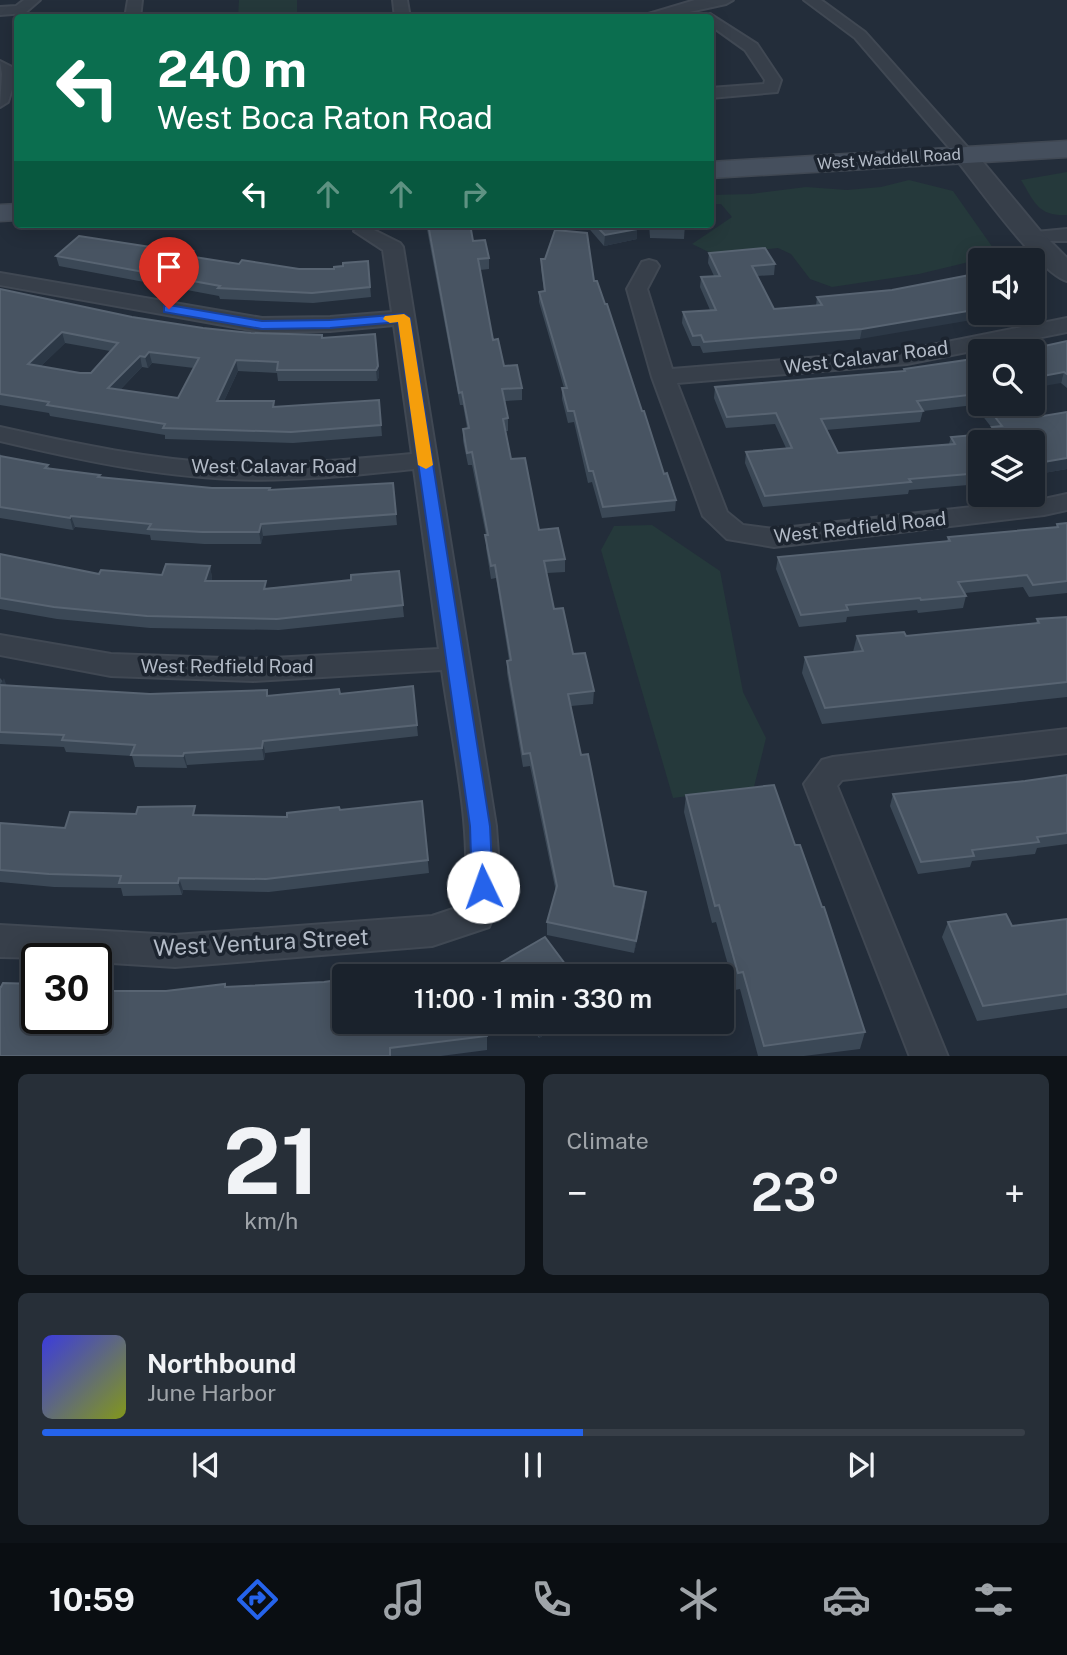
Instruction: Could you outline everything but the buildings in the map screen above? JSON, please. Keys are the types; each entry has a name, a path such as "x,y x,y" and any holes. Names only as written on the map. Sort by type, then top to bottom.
{"main road":[{"name":"West Waddell Road","path":"714,170 958,146 1067,132"},
{"name":"West Waddell Road","path":"714,152 958,146 1067,149"}],"street":[{"path":"0,11 20,10 33,0"},
{"path":"811,0 860,35 958,146 1032,237 1067,273"},
{"path":"658,14 704,2"},
{"path":"714,21 751,47 773,80 771,88 714,93"},
{"path":"0,66 11,72 0,102"},
{"path":"364,231 393,247 455,659"},
{"path":"1032,237 1067,234"},
{"path":"649,266 637,289 663,377"},
{"path":"0,279 262,325 330,324 404,318"},
{"name":"West Calavar Road","path":"663,377 908,357 1067,325"},
{"name":"West Redfield Road","path":"663,377 716,516 736,533 774,538 1044,507 1067,502"},
{"name":"West Calavar Road","path":"0,435 107,458 208,470 323,470 425,460"},
{"name":"West Redfield Road","path":"0,645 111,665 253,670 455,659"},
{"name":"West Ventura Street","path":"0,941 175,951 432,931 477,916 483,887 480,826 455,659"},
{"path":"929,1056 820,784 833,769 1067,741"}],"green space":[{"path":"239,0 297,0 297,14 238,14"},
{"path":"1067,172 1067,215 1043,210 1021,180"},
{"path":"909,180 953,191 993,248 968,248 968,262 919,274 832,287 810,279 791,254 778,248 715,255 692,244 732,217 721,204 714,204 714,195 751,194 806,187 847,190 881,187"},
{"path":"652,525 720,571 743,692 766,738 754,787 673,798 601,550 614,526"}],"slow traffic":[{"path":"390,319 404,318 426,465"}],"route":[{"path":"169,309 262,325 330,324 404,318 480,826 483,887"}]}
